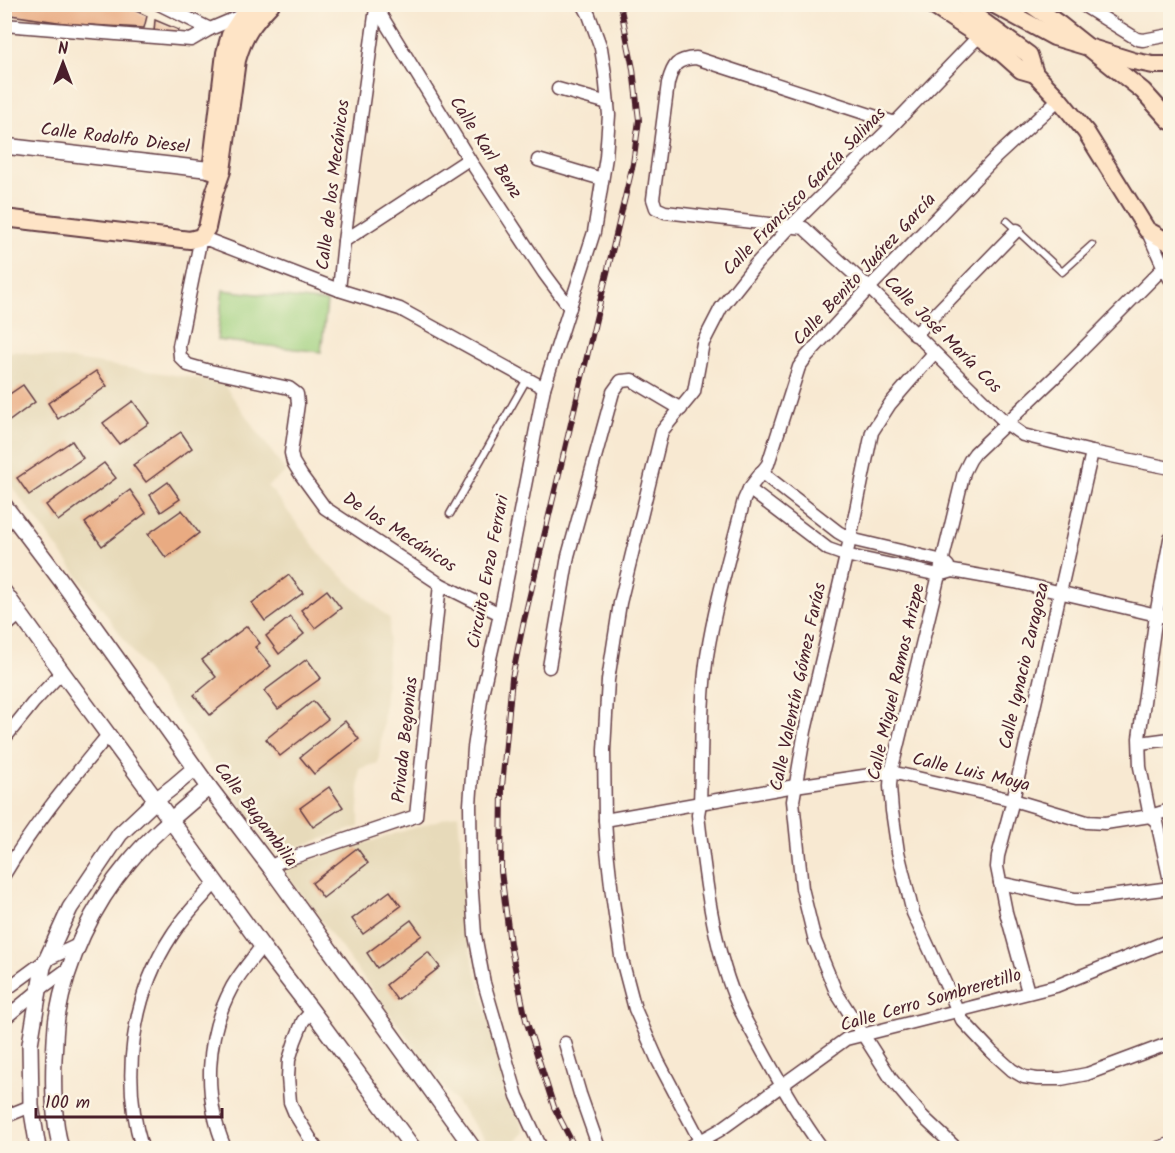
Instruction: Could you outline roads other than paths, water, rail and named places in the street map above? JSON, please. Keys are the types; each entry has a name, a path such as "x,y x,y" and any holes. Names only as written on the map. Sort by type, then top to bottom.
{"main road":[{"path":"4,218 190,240 201,237 207,228 216,170 241,46 251,13 271,4"},
{"path":"930,4 979,36 1021,70 1035,74"},
{"path":"959,4 1029,55 1035,74 1086,132 1147,230 1170,243"},
{"path":"993,4 1054,37 1133,61 1153,65 1170,65"},
{"path":"1030,4 1059,24 1143,91 1170,121"}],"street":[{"path":"159,4 175,8 210,28"},
{"name":"Circuito Enzo Ferrari","path":"540,1148 517,1096 484,983 475,936 470,805 474,748 482,694 544,388 594,232 606,157 609,115 601,48 583,4"},
{"path":"1081,4 1137,39 1170,35"},
{"name":"Calle Karl Benz","path":"375,6 470,159 544,273 570,308"},
{"name":"Calle de los Mecánicos","path":"201,237 339,290 375,6"},
{"path":"4,25 191,40 210,28 251,13"},
{"name":"Calle Francisco García Salinas","path":"702,1145 657,1061 635,1009 620,946 612,894 605,820 604,750 608,680 620,603 663,431 694,392 704,343 721,308 756,264 791,226 979,36"},
{"name":"Calle José María Cos","path":"895,123 696,58 684,58 673,66 668,83 653,199 656,208 665,212 804,228 869,288 1006,423 1023,435 1170,468"},
{"path":"558,88 608,103"},
{"name":"Calle Benito Juárez García","path":"822,1149 781,1086 735,999 722,957 707,889 698,815 704,688 717,610 744,500 760,472 768,464 799,367 869,288 996,157 1059,99"},
{"name":"Calle Rodolfo Diesel","path":"4,146 216,170"},
{"path":"344,241 470,159"},
{"path":"538,160 602,179"},
{"path":"915,334 1017,230"},
{"path":"1147,230 1167,264 1170,279"},
{"name":"De los Mecánicos","path":"201,237 179,346 180,357 188,364 206,370 289,388 297,394 298,404 291,453 293,462 325,508 440,584 500,614"},
{"name":"Calle Miguel Ramos Arizpe","path":"1167,264 970,460 964,472 891,772 890,786 898,852 913,914 962,1020 1011,1070 1024,1077 1060,1079 1087,1074 1170,1043"},
{"path":"339,290 400,309 544,388"},
{"name":"Calle Valentín Gómez Farías","path":"934,353 890,404 872,432 805,731 793,801 802,888 815,941 836,992 892,1080 922,1116 956,1149"},
{"path":"549,667 568,556 613,392 621,381 632,380 681,409"},
{"name":"Calle Ignacio Zaragoza","path":"1029,992 1006,912 997,867 998,856 1013,800 1092,452"},
{"path":"760,472 838,532 850,538 943,561 953,571"},
{"path":"749,489 828,549 845,555 939,575 953,571 1015,582 1170,618"},
{"name":"Calle Bugambilia","path":"6,512 60,579 208,787 270,867 473,1149"},
{"path":"1170,539 1156,615 1140,743 1140,767 1150,816 1157,822 1170,880"},
{"name":"Privada Begonias","path":"270,867 416,816 440,584"},
{"path":"4,592 413,1149"},
{"path":"4,628 20,614"},
{"path":"4,739 62,672"},
{"path":"4,875 59,794 108,735"},
{"path":"1140,743 1170,739"},
{"path":"38,1149 31,1106 30,1044 43,967 70,908 120,834 195,768"},
{"name":"Calle Luis Moya","path":"605,820 795,786 891,772 1013,800 1087,822 1105,823 1150,816 1170,810"},
{"path":"61,1149 57,1137 53,1078 57,1018 69,968 104,894 130,860 170,820 208,787"},
{"path":"142,1149 134,1110 132,1081 134,1041 140,1006 156,965 171,936 216,882"},
{"path":"1000,883 1075,900 1170,888"},
{"name":"Calle Cerro Sombreretillo","path":"688,1149 702,1145 846,1039 1056,986 1170,940"},
{"path":"4,992 46,960 80,944"},
{"path":"225,1149 214,1114 210,1087 214,1035 232,987 262,946"},
{"path":"4,1019 69,968"},
{"path":"312,1011 303,1021 295,1041 288,1077 290,1102 316,1149"},
{"path":"565,1043 599,1149"},
{"path":"4,1117 31,1106"},
{"path":"1158,1149 1170,1144"}],"lane":[{"path":"1007,221 1062,272 1092,245"},
{"path":"450,514 527,379"}],"railway":[{"path":"575,1148 554,1107 526,1020 510,944 501,871 502,787 512,678 524,620 633,164 639,120 633,69 620,4"}]}
